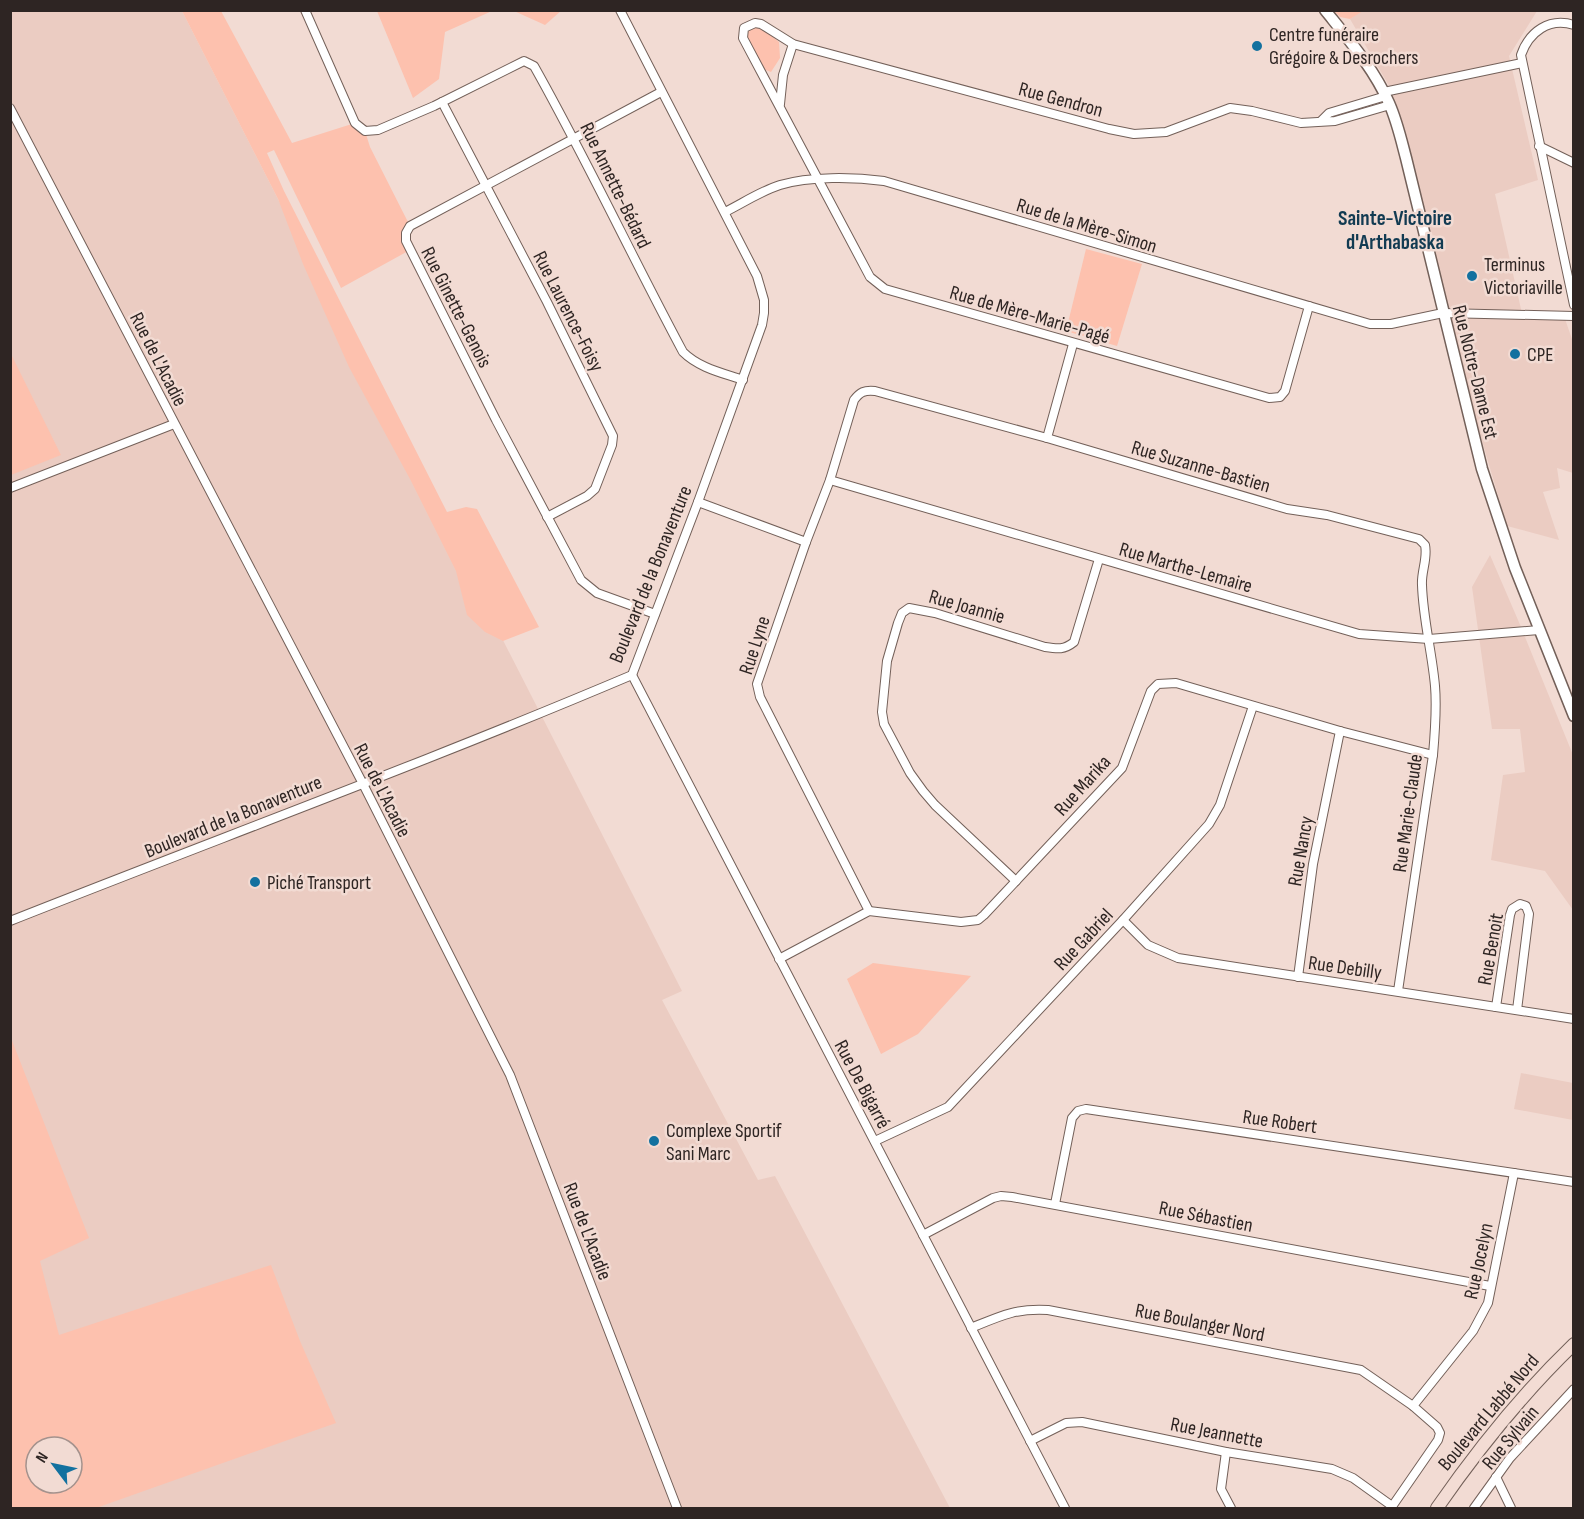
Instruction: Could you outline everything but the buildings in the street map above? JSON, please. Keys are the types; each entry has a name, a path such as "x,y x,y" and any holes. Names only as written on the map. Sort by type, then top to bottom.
{"main road":[{"name":"Boulevard Labbé Nord","path":"1437,1509 1502,1421 1574,1344"}],"street":[{"path":"305,10 359,127 371,132 378,130 442,102"},
{"name":"Boulevard de la Bonaventure","path":"10,921 554,708 632,675 743,380 762,325 764,300 757,276 620,10"},
{"name":"Rue Notre-Dame Est","path":"1325,10 1359,53 1387,98 1406,158 1488,487 1515,568 1574,717"},
{"path":"1574,25 1557,22 1542,27 1531,37 1524,48 1522,63 1574,305"},
{"name":"Rue de Mère-Marie-Pagé","path":"793,44 770,28 755,23 744,28 742,33 870,277 885,289 1269,398 1280,397 1286,391 1309,306"},
{"path":"780,105 783,75 793,44"},
{"name":"Rue Gendron","path":"793,44 1134,134 1166,132 1230,108 1252,111 1290,122 1335,121 1387,98 1522,63"},
{"name":"Rue Annette-Bédard","path":"442,102 524,61 530,62 576,139 644,279 683,352 691,360 743,380"},
{"name":"Rue Ginette-Genois","path":"655,614 597,593 581,580 406,241 406,233 410,226 661,92"},
{"name":"Rue Laurence-Foisy","path":"442,102 547,302 613,436 612,445 595,489 587,496 547,517"},
{"name":"Rue de L'Acadie","path":"10,108 362,782 510,1075 676,1509"},
{"path":"1539,146 1574,163"},
{"name":"Rue de la Mère-Simon","path":"725,212 782,184 851,178 884,181 1370,324 1381,326 1443,313 1574,316"},
{"path":"1047,438 1073,344"},
{"name":"Rue Suzanne-Bastien","path":"875,391 1047,438 1287,509 1327,515 1419,539 1425,544 1426,551 1422,586 1429,639"},
{"name":"Rue Lyne","path":"869,911 760,697 757,684 806,542 831,480 854,400 860,393 875,391"},
{"path":"10,488 174,424"},
{"name":"Rue Marthe-Lemaire","path":"831,480 1359,634 1429,639 1539,630"},
{"path":"698,502 806,542"},
{"name":"Rue Joannie","path":"1016,881 935,806 910,772 884,724 882,712 887,661 902,613 909,608 936,612 1045,647 1061,649 1068,647 1074,642 1099,559"},
{"name":"Rue Marie-Claude","path":"1398,991 1433,755 1437,706 1429,639"},
{"name":"Rue De Bigarré","path":"632,675 1065,1509"},
{"name":"Rue Marika","path":"869,911 961,922 969,922 984,915 1122,768 1151,691 1158,684 1176,683 1340,731 1433,755"},
{"name":"Rue Gabriel","path":"875,1141 948,1107 1123,920 1214,817 1253,706"},
{"name":"Rue Nancy","path":"1298,977 1313,864 1340,731"},
{"name":"Rue Benoit","path":"1496,1007 1510,915 1512,909 1520,904 1526,906 1529,914 1517,1010"},
{"path":"779,959 869,911"},
{"name":"Rue Debilly","path":"1123,920 1148,945 1167,955 1190,961 1574,1019"},
{"name":"Rue Robert","path":"1055,1204 1072,1118 1078,1111 1086,1109 1574,1182"},
{"name":"Rue Jocelyn","path":"1413,1406 1477,1324 1488,1303 1514,1173"},
{"name":"Rue Sébastien","path":"923,1235 1001,1196 1055,1204 1490,1286"},
{"name":"Rue Boulanger Nord","path":"971,1328 1027,1308 1048,1310 1360,1370 1413,1406 1437,1427 1440,1433 1438,1440 1391,1507"},
{"name":"Rue Sylvain","path":"1474,1509 1516,1452 1574,1389"},
{"name":"Rue Jeannette","path":"1030,1441 1066,1423 1082,1422 1226,1452 1332,1469 1353,1478 1391,1507"},
{"path":"1226,1452 1221,1490 1231,1509"},
{"path":"1496,1477 1512,1509"}],"shaded area":[{"path":"514,10 562,10 545,25 514,11"},
{"path":"1363,10 1537,11 1509,56 1538,180 1495,194 1523,318 1565,319 1573,342 1573,473 1557,468 1560,488 1543,492 1559,540 1507,526 1460,366 1403,125 1388,84 1350,19"},
{"path":"10,11 182,11 682,991 662,1000 758,1180 775,1176 950,1508 11,1508"},
{"path":"182,11 221,11 292,143 355,123 365,131 370,147 410,226 406,233 410,250 341,288 274,150 267,153 284,191 447,512 466,507 477,509 539,627 503,641 485,632 467,615 456,571 410,479 349,367 303,264 278,199"},
{"path":"377,11 492,11 445,32 439,79 413,98"},
{"path":"1334,11 1363,11 1350,19 1340,17"},
{"path":"762,28 779,42 780,58 771,72 763,69 747,39 748,29"},
{"path":"1086,249 1142,264 1117,346 1066,331"},
{"path":"10,352 61,455 11,475 10,475"},
{"path":"1490,555 1573,755 1573,910 1545,871 1491,860 1503,775 1525,772 1520,729 1492,729 1472,587"},
{"path":"873,963 971,976 918,1034 881,1054 847,979"},
{"path":"11,1038 89,1238 40,1261 59,1335 271,1265 300,1341 336,1423 96,1508 11,1508"},
{"path":"1521,1073 1573,1083 1573,1120 1514,1109"}],"place":[{"name":"Centre funéraire Grégoire & Desrochers","path":"1257,46"},
{"name":"Terminus Victoriaville","path":"1472,276"},
{"name":"CPE","path":"1515,354"},
{"name":"Piché Transport","path":"255,882"},
{"name":"Complexe Sportif Sani Marc","path":"654,1141"}],"district":[{"name":"Sainte-Victoire d'Arthabaska","path":"1395,230"}]}
